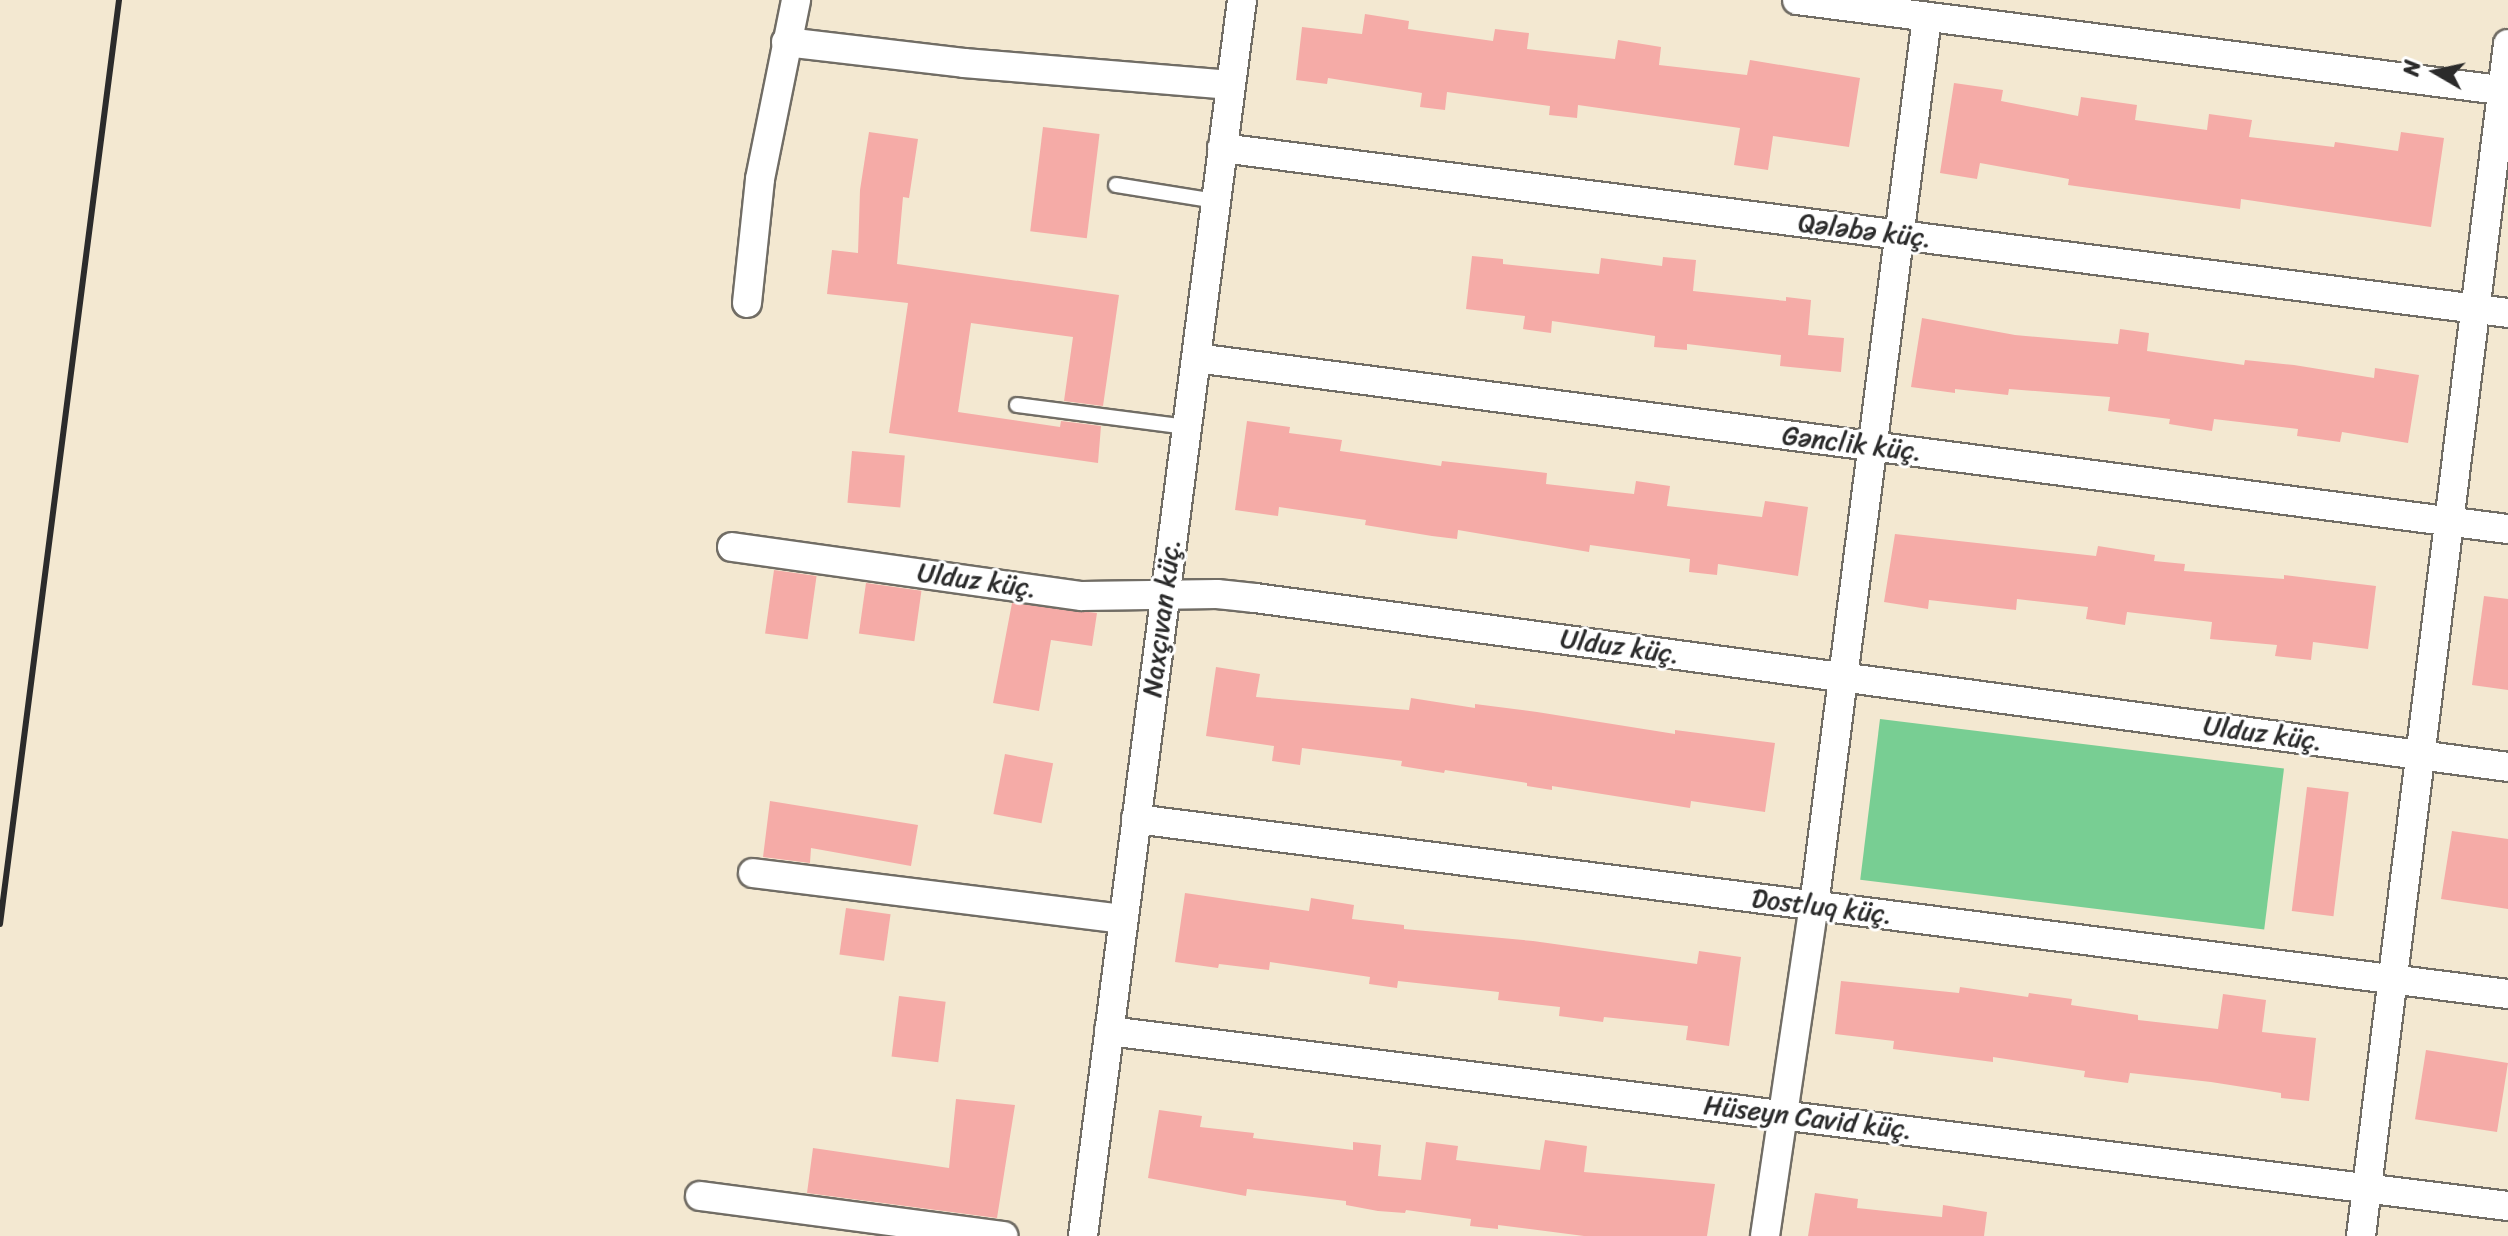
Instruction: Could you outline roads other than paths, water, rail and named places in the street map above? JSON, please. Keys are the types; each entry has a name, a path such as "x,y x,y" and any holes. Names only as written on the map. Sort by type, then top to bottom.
{"street":[{"path":"747,303 760,179 796,0"},
{"name":"Naxçıvan küç.","path":"1083,1236 1242,0"},
{"path":"1797,0 2500,90"},
{"path":"1765,1236 1814,906 1870,446 1927,18"},
{"path":"786,42 964,63 1231,85"},
{"path":"2361,1236 2508,44"},
{"name":"Qələbə küç.","path":"1222,148 2508,313"},
{"name":"Gənclik küç.","path":"1196,358 2508,529"},
{"name":"Ulduz küç.","path":"732,547 1082,596 1217,594 1255,598 2508,767"},
{"name":"Dostluq küç.","path":"1136,819 2508,994"},
{"path":"753,873 1122,919"},
{"name":"Hüseyn Cavid küç.","path":"1109,1031 2508,1206"},
{"path":"700,1196 1003,1236"}],"lane":[{"path":"1116,185 1216,201"},
{"path":"1017,405 1186,427"}],"railway":[{"path":"0,924 119,0"}]}
